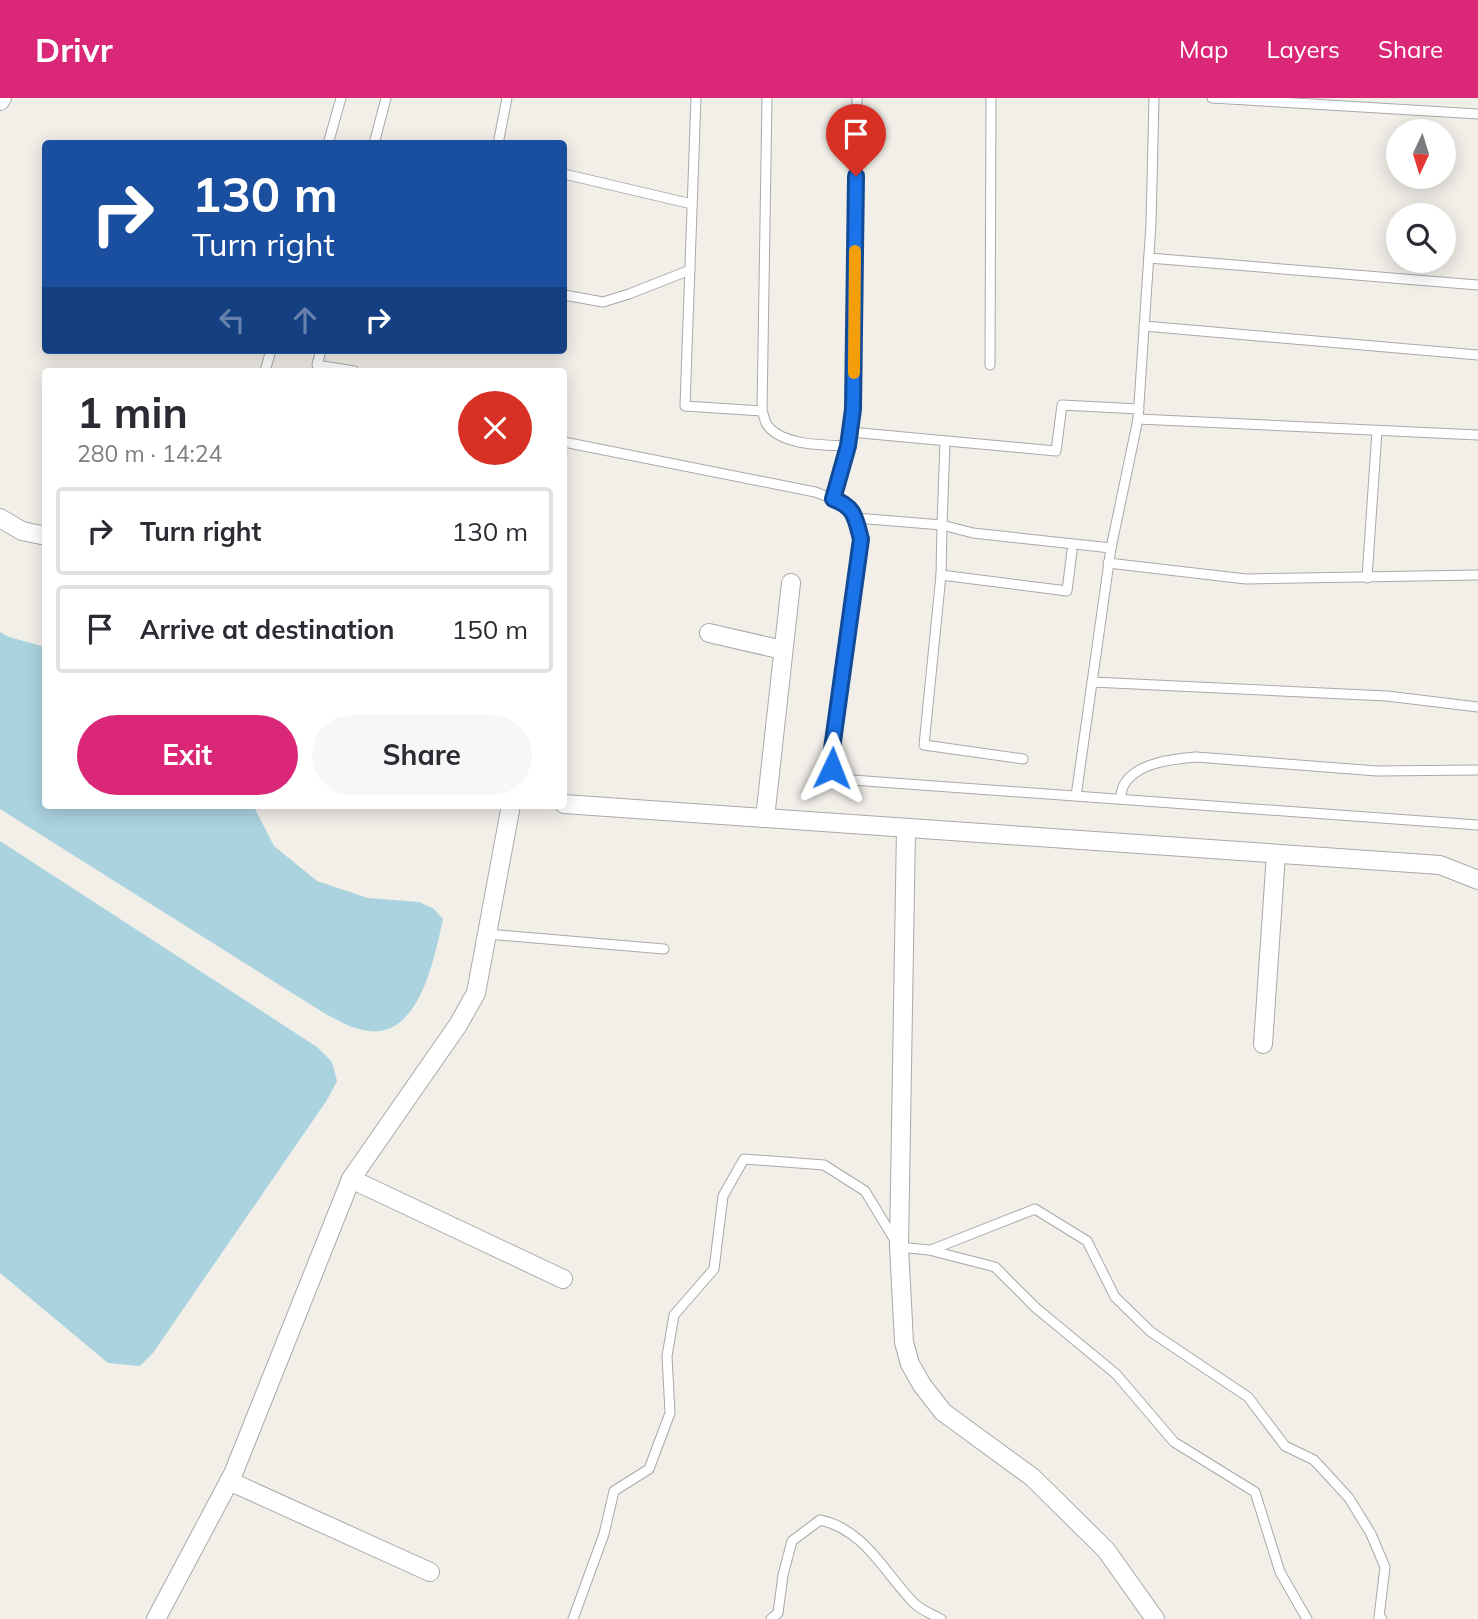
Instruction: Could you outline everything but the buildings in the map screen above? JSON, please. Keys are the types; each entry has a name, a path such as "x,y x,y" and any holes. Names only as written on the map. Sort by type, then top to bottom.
{"street":[{"path":"0,518 22,531 42,535"},
{"path":"765,818 791,583"},
{"path":"709,633 783,650"},
{"path":"567,804 1440,865 1478,880"},
{"path":"156,1619 229,1481 291,1334 351,1179 458,1025 476,993 510,809"},
{"path":"906,828 899,1247 904,1342 910,1364 943,1412 1032,1477 1106,1550 1155,1619"},
{"path":"1263,1044 1276,854"},
{"path":"351,1179 563,1279"},
{"path":"229,1481 430,1572"}],"lane":[{"path":"329,140 341,98"},
{"path":"375,140 386,98"},
{"path":"499,140 507,98"},
{"path":"696,98 685,406 762,411"},
{"path":"767,98 762,411 767,426 783,437 810,444 848,446"},
{"path":"833,499 848,446 853,409 857,98"},
{"path":"989,365 991,98"},
{"path":"1076,796 1108,562 1138,414 1149,258 1154,98"},
{"path":"1212,98 1478,114"},
{"path":"567,175 692,204"},
{"path":"1149,258 1478,285"},
{"path":"567,296 603,302 690,270"},
{"path":"1144,326 1478,355"},
{"path":"320,354 317,365 336,368"},
{"path":"850,432 1056,451 1062,405 1138,414 1377,431 1478,435"},
{"path":"1367,578 1377,431"},
{"path":"945,442 941,575 924,745 1023,759"},
{"path":"567,443 815,492 842,502 854,512 861,539 831,756 832,768 852,780 1478,825"},
{"path":"856,518 942,525 973,533 1111,548"},
{"path":"941,575 1067,591 1072,551"},
{"path":"1108,562 1246,579 1478,575"},
{"path":"1091,682 1387,696 1478,707"},
{"path":"1120,799 1125,783 1141,771 1152,765 1184,758 1377,771 1478,770"},
{"path":"487,934 664,949"},
{"path":"573,1619 604,1534 614,1491 649,1469 670,1413 667,1356 674,1315 714,1269 723,1196 744,1159 824,1165 865,1191 899,1247 929,1250 995,1267 1036,1308 1116,1374 1174,1442 1255,1492 1280,1572 1307,1619"},
{"path":"929,1250 1035,1209 1087,1241 1115,1297 1151,1332 1248,1397 1285,1446 1314,1460 1349,1498 1371,1534 1385,1567 1380,1617 1382,1619"},
{"path":"771,1619 778,1613 783,1575 792,1541 820,1520 836,1523 868,1546 915,1605 941,1619"}],"water":[{"path":"0,632 42,646 42,809 255,809 274,846 317,881 368,898 419,902 434,909 443,919 428,977 409,1013 396,1025 379,1031 359,1029 341,1022 0,809"},
{"path":"0,841 317,1047 332,1062 337,1081 327,1100 153,1353 140,1366 108,1363 0,1273"}],"slow traffic":[{"path":"854,373 855,251"}],"route":[{"path":"832,768 831,756 861,539 854,512 842,502 833,499 848,446 853,409 856,176"}]}
